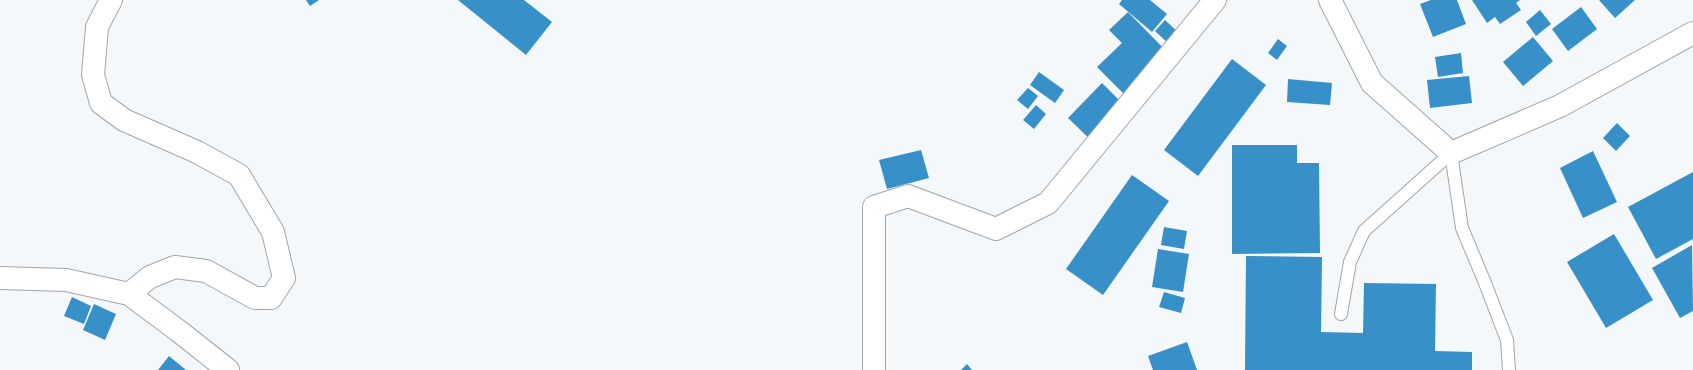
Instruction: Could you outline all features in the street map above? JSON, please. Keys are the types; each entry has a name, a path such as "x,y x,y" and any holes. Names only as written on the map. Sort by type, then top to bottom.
{"street":[{"path":"111,0 97,27 93,75 101,102 124,120 197,152 239,175 273,232 284,278 271,298 255,298 206,271 175,267 150,277 129,294"},
{"path":"874,370 874,207 908,196 996,229 1048,203 1215,0"},
{"path":"1330,0 1372,83 1451,153 1560,106 1693,33"},
{"path":"0,278 66,280 129,294 228,370"}],"lane":[{"path":"1340,314 1350,262 1364,231 1451,153"},
{"path":"1451,153 1462,228 1486,283 1507,340 1509,370"}],"building":[{"path":"306,0 319,0 310,6"},
{"path":"458,0 524,0 552,22 526,55"},
{"path":"1122,0 1150,0 1167,14 1152,32 1119,4"},
{"path":"1431,0 1457,0 1466,24 1433,37 1420,4"},
{"path":"1472,0 1520,0 1516,3 1521,10 1500,24 1495,17 1487,23"},
{"path":"1599,0 1635,0 1615,18"},
{"path":"1581,7 1597,29 1568,51 1552,29"},
{"path":"1540,10 1551,24 1536,36 1526,22"},
{"path":"1128,12 1172,57 1129,99 1097,67 1122,43 1109,30"},
{"path":"1165,20 1179,33 1169,44 1155,31"},
{"path":"1533,37 1553,61 1523,86 1503,62"},
{"path":"1278,39 1287,46 1277,60 1268,53"},
{"path":"1461,53 1463,73 1438,77 1435,57"},
{"path":"1232,59 1266,85 1198,176 1164,150"},
{"path":"1039,72 1064,90 1055,103 1030,85"},
{"path":"1469,76 1472,103 1430,108 1427,80"},
{"path":"1288,79 1332,83 1330,105 1287,102"},
{"path":"1102,83 1130,111 1097,146 1068,118"},
{"path":"1028,88 1038,96 1028,109 1017,100"},
{"path":"1036,105 1046,114 1034,129 1023,120"},
{"path":"1617,123 1630,136 1616,151 1603,138"},
{"path":"1232,145 1297,145 1297,163 1319,163 1320,253 1232,254"},
{"path":"921,150 929,178 887,189 879,160"},
{"path":"1593,151 1617,202 1583,218 1560,168"},
{"path":"1693,172 1693,239 1656,259 1628,207"},
{"path":"1132,175 1169,201 1103,295 1066,269"},
{"path":"1164,227 1187,231 1184,249 1161,245"},
{"path":"1614,234 1653,300 1606,328 1567,262"},
{"path":"1692,245 1693,311 1680,318 1652,268"},
{"path":"1158,249 1189,254 1183,292 1152,287"},
{"path":"1246,256 1322,257 1321,332 1363,333 1364,283 1436,284 1435,351 1472,352 1472,370 1245,370"},
{"path":"1164,292 1185,298 1181,313 1159,307"},
{"path":"72,297 91,306 84,324 64,316"},
{"path":"94,304 116,314 105,340 83,330"},
{"path":"1187,342 1197,370 1153,370 1148,356"},
{"path":"169,356 186,370 158,370"},
{"path":"967,364 972,370 961,370"}]}
